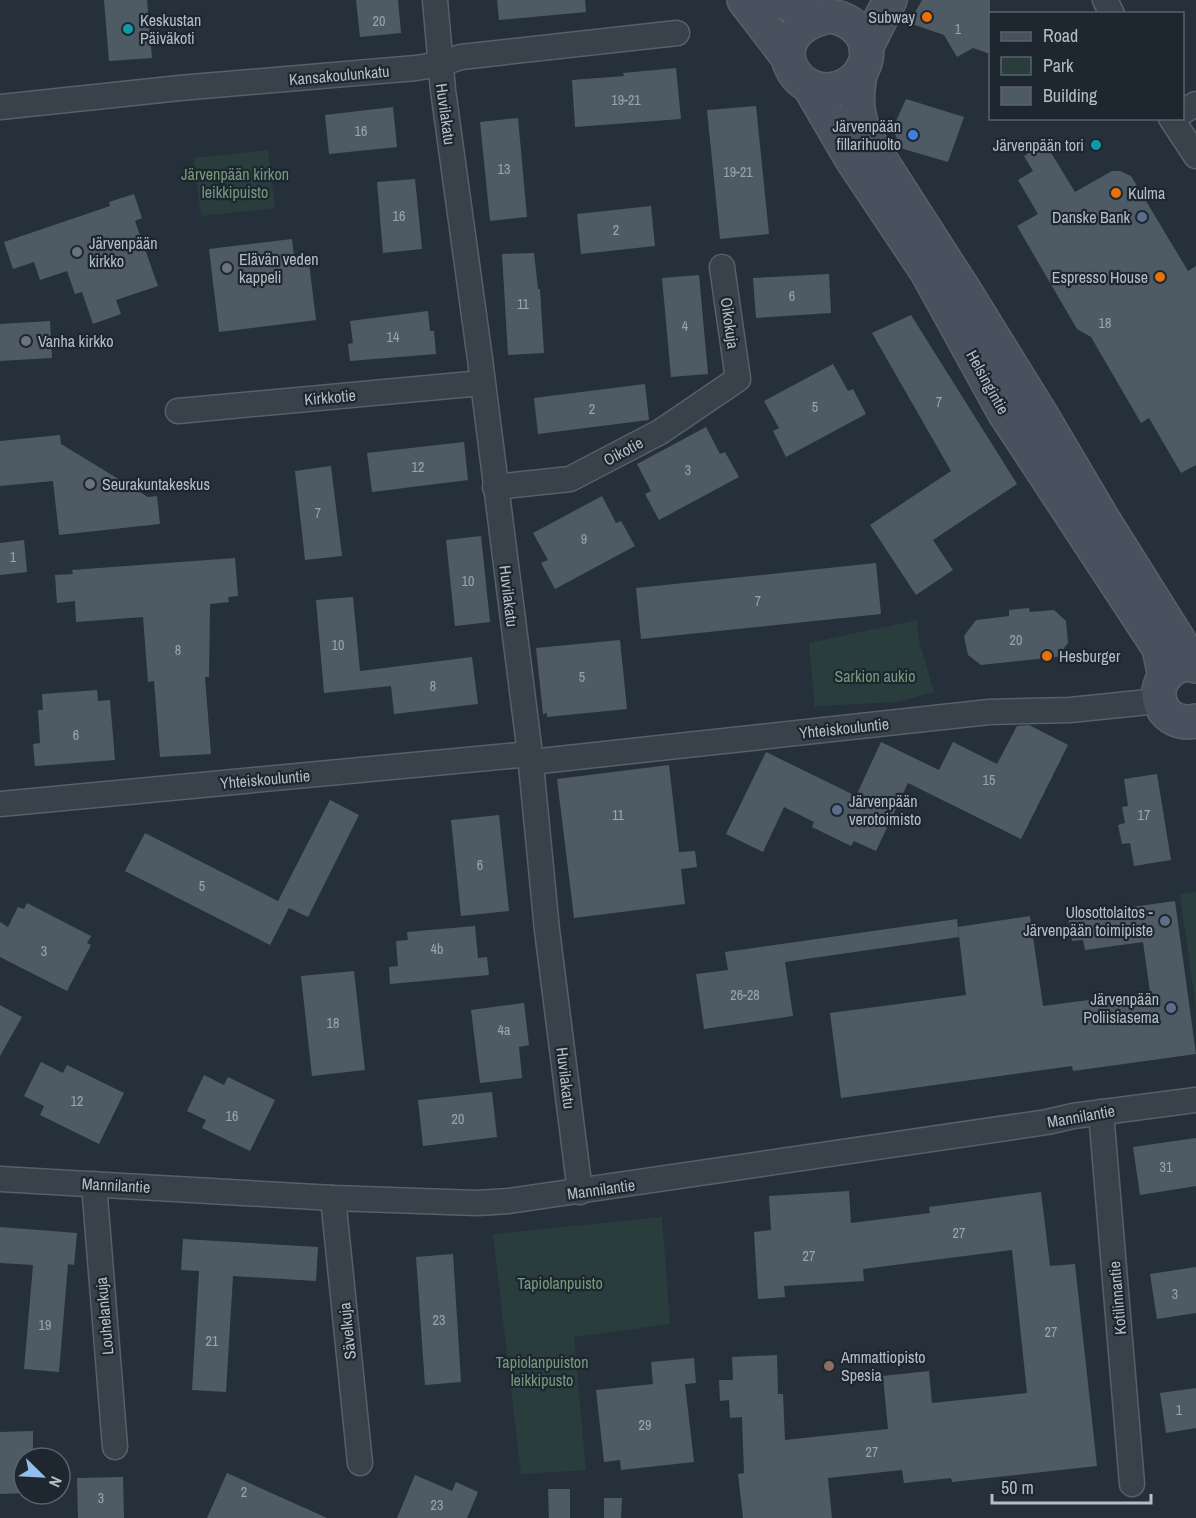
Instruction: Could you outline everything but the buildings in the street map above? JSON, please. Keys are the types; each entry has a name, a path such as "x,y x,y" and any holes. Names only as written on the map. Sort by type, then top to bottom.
{"main road":[{"path":"744,0 786,55 795,74 809,86 818,90 841,88 851,82 863,61 890,0"},
{"path":"780,0 838,11 860,31 863,61"},
{"path":"786,55 790,42 798,31 809,22 838,11"},
{"name":"Helsingintie","path":"863,61 856,101 859,120 866,137 984,321 1101,516 1195,666"},
{"name":"Helsingintie","path":"809,86 851,158 927,272 1004,412 1159,648 1161,689"},
{"path":"1193,726 1170,716 1162,709 1161,689 1177,667 1195,666"}],"street":[{"name":"Huvilakatu","path":"435,0 440,64 530,758 547,930 580,1192"},
{"name":"Kansakoulunkatu","path":"0,107 180,88 416,68 440,64 461,57 677,33"},
{"path":"1183,120 1196,156"},
{"name":"Oikokuja","path":"722,267 738,379"},
{"name":"Oikotie","path":"495,487 570,479 660,432 738,379"},
{"name":"Kirkkotie","path":"178,411 482,383"},
{"name":"Yhteiskouluntie","path":"0,804 530,758 989,712 1070,710 1161,689"},
{"name":"Mannilantie","path":"0,1179 333,1198 477,1203 580,1192 1023,1126 1101,1112 1196,1100"},
{"name":"Kotilinnantie","path":"1101,1112 1132,1484"},
{"name":"Louhelankuja","path":"94,1184 115,1447"},
{"name":"Sävelkuja","path":"333,1198 360,1463"}],"green space":[{"name":"Järvenpään kirkon leikkipuisto","path":"268,150 275,208 201,216 194,158"},
{"name":"Sarkion aukio","path":"917,620 919,641 934,692 898,702 818,706 815,709 809,643"},
{"path":"1196,892 1196,1008 1180,894"},
{"name":"Tapiolanpuisto","path":"662,1217 670,1324 574,1337 586,1470 521,1474 493,1234"}],"place":[{"name":"Subway","path":"927,17"},
{"name":"Keskustan Päiväkoti","path":"128,29"},
{"name":"Järvenpään fillarihuolto","path":"913,135"},
{"name":"Järvenpään tori","path":"1096,145"},
{"name":"Kulma","path":"1116,193"},
{"name":"Danske Bank","path":"1142,217"},
{"name":"Järvenpään kirkko","path":"77,252"},
{"name":"Elävän veden kappeli","path":"227,268"},
{"name":"Espresso House","path":"1160,277"},
{"name":"Vanha kirkko","path":"26,341"},
{"name":"Seurakuntakeskus","path":"90,484"},
{"name":"Hesburger","path":"1047,656"},
{"name":"Järvenpään verotoimisto","path":"837,810"},
{"name":"Ulosottolaitos - Järvenpään toimipiste","path":"1165,921"},
{"name":"Järvenpään Poliisiasema","path":"1171,1008"},
{"name":"Ammattiopisto Spesia","path":"829,1366"}],"park label":[{"name":"Tapiolanpuiston leikkipusto","path":"542,1371"}]}
